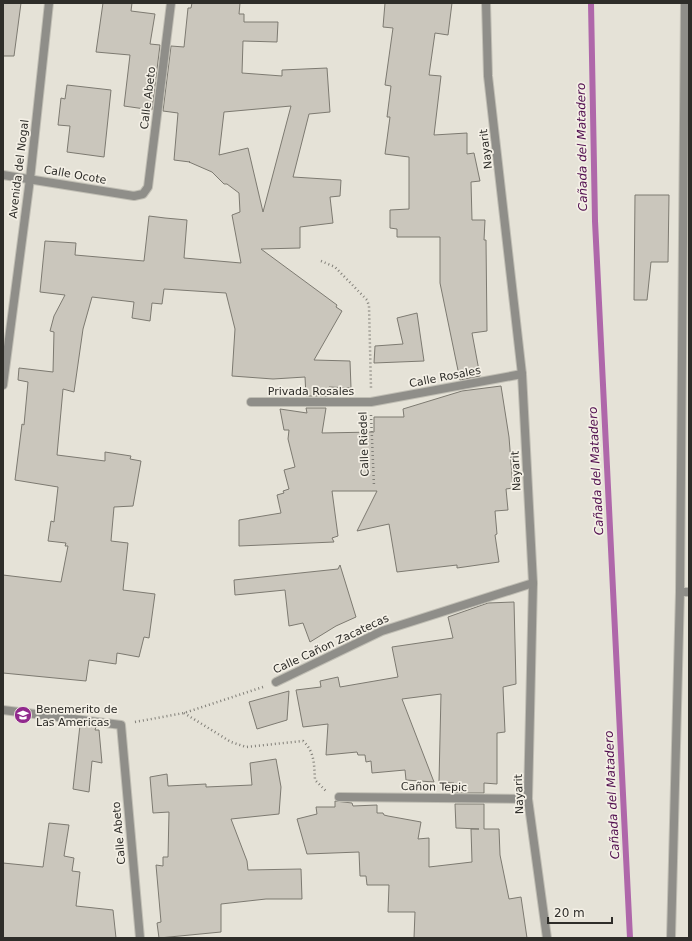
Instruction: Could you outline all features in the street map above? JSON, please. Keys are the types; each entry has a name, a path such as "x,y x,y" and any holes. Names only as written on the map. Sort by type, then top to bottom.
{"street":[{"name":"Avenida del Nogal","path":"3,385 30,178 49,3"},
{"name":"Calle Abeto","path":"143,194 148,187 171,3"},
{"name":"Nayarit","path":"486,3 488,76 522,374 533,583 528,800 547,938"},
{"path":"671,938 680,592 685,3"},
{"name":"Calle Ocote","path":"3,175 30,178 134,196 143,194"},
{"name":"Calle Rosales","path":"371,402 522,374"},
{"name":"Privada Rosales","path":"251,402 371,402"},
{"name":"Calle Cañon Zacatecas","path":"276,682 382,631 533,583"},
{"path":"680,592 689,592"},
{"path":"3,710 121,725"},
{"name":"Calle Abeto","path":"121,725 140,938"},
{"name":"Cañon Tepic","path":"339,797 528,800"}],"path":[{"name":"Calle Riedel","path":"321,261 335,267 367,300 369,306 374,486"},
{"name":"Calle Cañon Zacatecas","path":"121,725 184,713 276,682"},
{"path":"184,713 231,742 246,747 303,741 310,747 313,754 315,780 324,790 339,797"}],"building":[{"path":"3,3 21,3 14,56 3,56"},
{"path":"103,3 132,3 131,11 155,14 150,44 160,45 152,110 124,106 130,55 96,52"},
{"path":"192,3 240,3 239,14 244,14 244,22 278,22 277,42 243,41 242,73 282,76 282,70 327,68 330,112 309,114 293,177 341,180 340,196 330,197 333,223 300,227 300,248 261,249 337,305 336,307 342,311 314,360 350,361 351,388 329,387 328,396 306,396 305,377 273,379 232,376 235,329 226,293 164,289 162,304 152,303 150,321 132,318 134,302 92,297 83,329 74,392 63,389 57,455 105,461 105,452 131,456 130,459 141,461 133,506 114,507 111,541 128,543 123,590 155,594 149,638 144,637 139,657 117,653 116,664 89,660 86,681 3,673 3,575 61,582 68,546 65,546 66,543 48,541 51,521 54,522 58,487 15,480 22,424 24,425 28,382 18,380 19,368 53,372 54,332 50,331 54,316 65,295 40,292 45,241 76,243 75,255 144,261 149,216 187,220 184,258 241,263 232,215 240,212 239,193 227,184 224,184 212,172 190,162 174,160 178,113 163,111 171,46 184,47 188,8 191,8","holes":["291,106 263,212 248,148 219,155 224,112"]},
{"path":"385,3 452,3 448,35 435,33 429,75 441,76 434,135 467,133 467,154 474,153 480,181 471,182 472,220 485,220 484,240 486,240 487,331 472,333 480,376 460,380 440,283 440,237 397,237 397,229 390,228 390,210 409,209 409,157 385,154 390,117 387,117 391,86 385,85 393,28 383,27"},
{"path":"67,85 111,90 104,157 67,152 70,126 58,125 61,98 65,99"},
{"path":"635,195 669,195 668,262 651,262 647,300 634,300"},
{"path":"417,313 424,361 374,363 375,346 403,344 397,318"},
{"path":"501,386 509,437 513,488 506,489 508,510 495,511 497,534 495,535 499,562 457,568 457,565 397,572 389,524 357,531 377,491 332,491 338,536 332,538 334,542 239,546 239,520 281,513 277,495 284,493 283,491 289,489 284,470 295,467 288,439 289,430 284,430 280,409 307,413 306,408 326,408 322,433 374,432 374,417 404,417 403,409 462,391"},
{"path":"340,565 356,617 336,626 310,642 303,623 289,626 285,590 235,595 234,580 338,569"},
{"path":"514,602 516,684 503,687 505,732 497,733 497,784 484,783 484,793 454,793 454,783 439,782 441,694 402,699 434,782 406,780 405,770 372,773 371,761 366,762 365,755 358,755 357,752 326,755 328,724 303,727 296,690 321,687 320,681 338,677 340,687 398,677 392,647 453,638 448,617 488,603"},
{"path":"289,691 287,720 257,729 249,702"},
{"path":"80,725 96,727 95,730 99,730 102,763 92,761 89,792 73,789"},
{"path":"276,759 281,787 279,814 231,819 247,861 248,870 301,869 302,899 266,899 221,904 221,932 159,938 157,923 161,922 156,865 163,866 163,857 168,857 169,812 153,813 150,777 167,774 168,786 206,784 206,787 252,785 250,763"},
{"path":"335,801 352,803 353,806 377,805 377,813 383,813 384,815 388,816 421,822 418,839 429,838 429,867 472,862 471,829 479,829 456,828 455,804 484,804 484,829 499,829 500,855 509,899 521,897 527,938 414,938 415,912 388,912 389,885 367,885 366,876 360,876 359,852 307,854 297,819 317,814 316,807 335,807"},
{"path":"49,823 69,825 64,856 74,858 72,871 80,872 76,906 113,910 116,938 3,938 3,863 43,867"}],"waterway":[{"name":"Cañada del Matadero","path":"591,3 595,221 630,938"}],"place":[{"name":"Benemerito de Las Americas","path":"23,715"}]}
